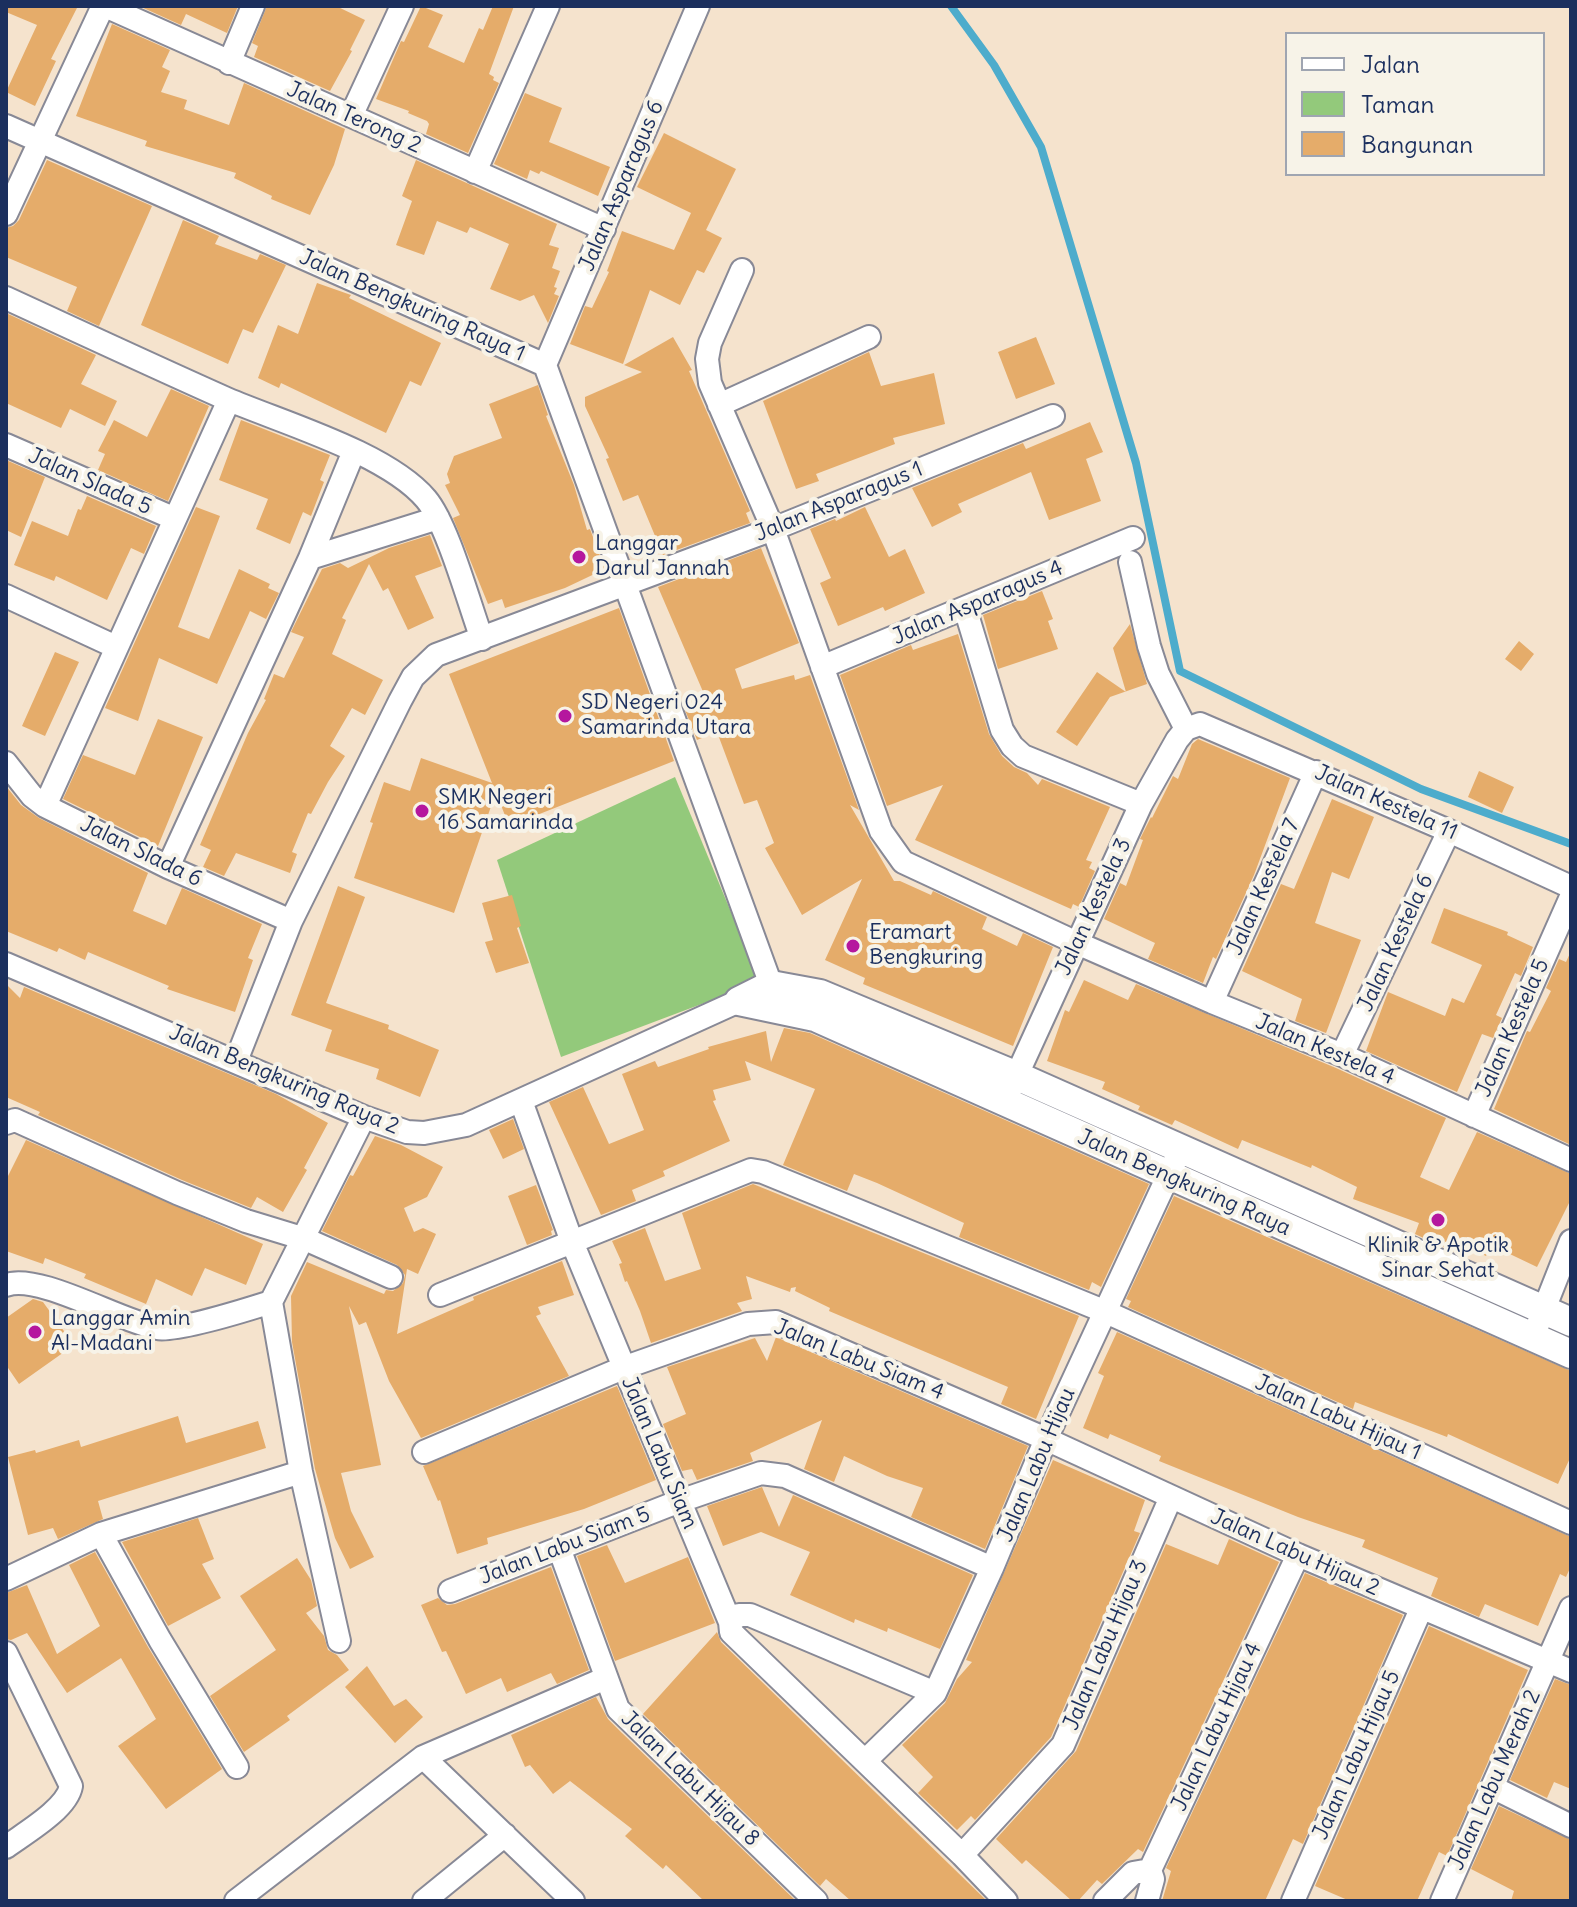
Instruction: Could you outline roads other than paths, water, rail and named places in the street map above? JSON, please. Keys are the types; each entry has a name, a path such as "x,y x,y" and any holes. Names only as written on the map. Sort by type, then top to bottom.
{"street":[{"name":"Jalan Terong 2","path":"104,6 604,229"},
{"path":"6,214 104,6"},
{"path":"229,63 253,6"},
{"path":"351,116 402,6"},
{"path":"475,172 548,6"},
{"name":"Jalan Asparagus 6","path":"545,365 698,6"},
{"name":"Jalan Bengkuring Raya 1","path":"6,126 545,365 624,585 786,998"},
{"name":"Jalan Kestela 4","path":"742,270 722,312 707,359 710,383 773,529 881,831 903,862 1077,943 1342,1055 1571,1160"},
{"path":"6,298 229,400 354,451 404,479 426,499 438,518 482,639"},
{"path":"719,405 869,337"},
{"path":"45,806 229,400"},
{"name":"Jalan Asparagus 1","path":"236,1061 291,921 413,677 436,655 773,529 1053,416"},
{"name":"Jalan Slada 5","path":"6,445 173,518"},
{"path":"168,867 310,558 354,451"},
{"path":"310,558 438,518"},
{"name":"Jalan Asparagus 4","path":"822,667 1133,538"},
{"path":"1130,562 1158,674 1193,726"},
{"path":"6,596 116,647"},
{"path":"965,608 1002,730 1012,746 1023,756 1141,804"},
{"name":"Jalan Kestela 11","path":"1193,726 1316,772 1571,887"},
{"name":"Jalan Kestela 3","path":"1004,1103 1141,804 1177,740 1193,726"},
{"name":"Jalan Slada 6","path":"6,763 32,796 45,806 168,867 291,921"},
{"name":"Jalan Kestela 7","path":"1212,1002 1316,772"},
{"name":"Jalan Kestela 6","path":"1342,1055 1449,831"},
{"name":"Jalan Kestela 5","path":"1474,1116 1571,897"},
{"name":"Jalan Bengkuring Raya 2","path":"6,964 364,1117 407,1132 424,1133 466,1125 739,1001 786,998"},
{"name":"Jalan Bengkuring Raya","path":"786,998 820,994 1017,1076 1571,1322"},
{"name":"Jalan Bengkuring Raya","path":"786,998 815,1017 1004,1103 1571,1354"},
{"name":"Jalan Labu Siam","path":"521,1101 572,1242 730,1622 731,1632 1006,1901"},
{"path":"339,1641 301,1472 271,1302 364,1117"},
{"path":"6,1123 15,1120 177,1193 246,1221 305,1239 391,1277"},
{"name":"Jalan Labu Hijau","path":"865,1761 935,1693 1046,1439 1181,1149"},
{"name":"Jalan Labu Hijau 1","path":"440,1295 751,1170 763,1172 1106,1312 1571,1523"},
{"path":"1533,1337 1571,1241"},
{"path":"6,1285 19,1282 61,1293 160,1329 271,1302"},
{"name":"Jalan Labu Siam 4","path":"424,1452 623,1368 748,1324 776,1322 1046,1439"},
{"name":"Jalan Labu Hijau 2","path":"1046,1439 1298,1555 1571,1671"},
{"path":"6,1579 101,1534 301,1472"},
{"name":"Jalan Labu Siam 5","path":"450,1591 680,1501 771,1472 992,1568"},
{"name":"Jalan Labu Hijau 3","path":"962,1855 1063,1745 1171,1497"},
{"path":"101,1534 160,1640 237,1767"},
{"name":"Jalan Labu Hijau 8","path":"559,1548 618,1709 816,1901"},
{"name":"Jalan Labu Hijau 4","path":"1147,1901 1153,1879 1150,1870 1298,1555"},
{"name":"Jalan Labu Merah 2","path":"1442,1901 1571,1608"},
{"name":"Jalan Labu Hijau 5","path":"1293,1901 1421,1609"},
{"path":"730,1622 739,1615 750,1615 935,1693"},
{"path":"6,1653 71,1786 70,1793 59,1807 6,1847"},
{"path":"236,1901 423,1757 606,1678"},
{"path":"423,1757 573,1901"},
{"path":"1492,1787 1571,1826"},
{"path":"424,1901 505,1835"},
{"path":"1105,1901 1133,1873 1150,1870"}],"waterway":[{"path":"951,6 994,65 1041,147 1136,463 1180,671 1421,789 1571,844"}],"place":[{"name":"Langgar Darul Jannah","path":"579,557"},
{"name":"SD Negeri 024 Samarinda Utara","path":"565,716"},
{"name":"SMK Negeri 16 Samarinda","path":"422,811"},
{"name":"Eramart Bengkuring","path":"853,946"},
{"name":"Klinik & Apotik Sinar Sehat","path":"1438,1220"},
{"name":"Langgar Amin Al-Madani","path":"35,1332"}]}
